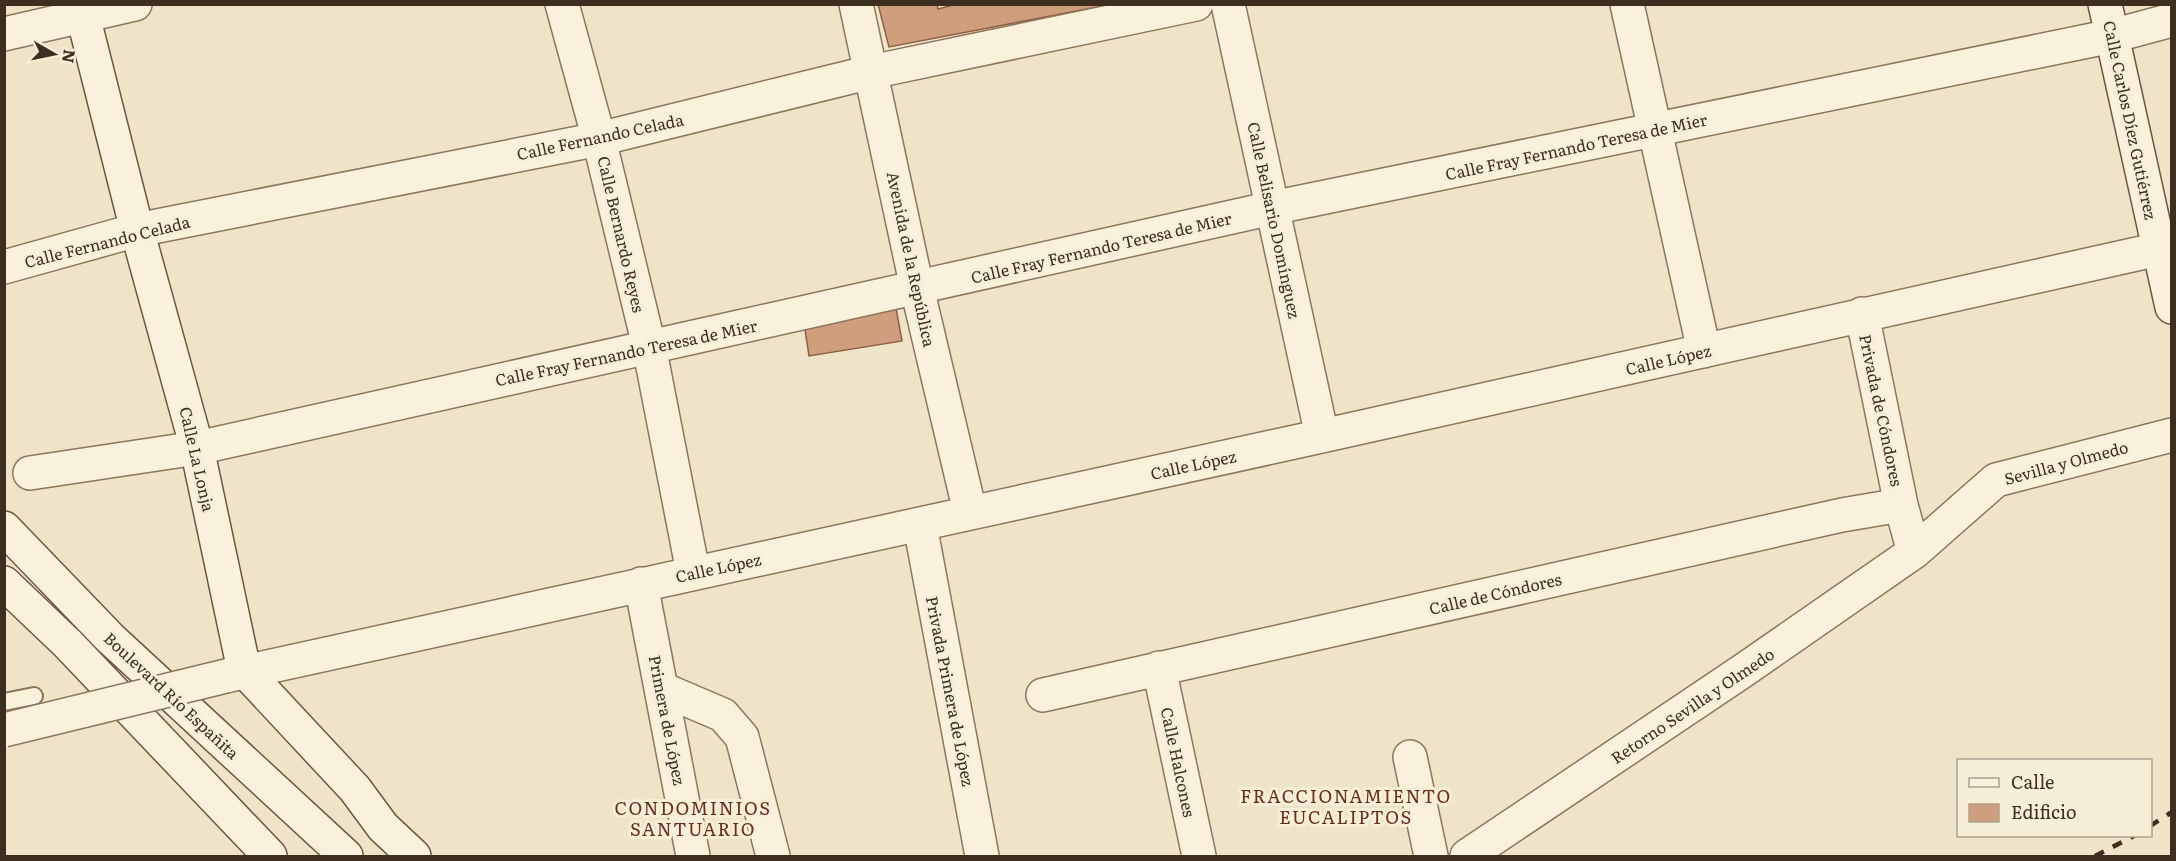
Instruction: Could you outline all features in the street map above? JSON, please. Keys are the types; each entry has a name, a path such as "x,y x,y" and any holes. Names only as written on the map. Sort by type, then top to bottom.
{"street":[{"path":"4,34 82,10 135,4"},
{"name":"Calle Bernardo Reyes","path":"562,4 599,139 649,346 693,572"},
{"name":"Avenida de la República","path":"856,4 917,288 970,512"},
{"name":"Calle Fernando Celada","path":"4,267 137,230 599,139 871,72 1196,4"},
{"name":"Calle Belisario Domínguez","path":"1228,4 1322,436"},
{"path":"1627,4 1704,351"},
{"name":"Calle Carlos Díez Gutiérrez","path":"2105,4 2172,307"},
{"name":"Calle La Lonja","path":"82,10 137,230 197,448 235,673"},
{"name":"Calle Fray Fernando Teresa de Mier","path":"30,473 197,448 1272,208 2112,36 2172,20"},
{"name":"Calle López","path":"4,730 235,673 693,572 920,525 970,512 1322,436 2159,249"},
{"name":"Privada de Cóndores","path":"1862,314 1901,505"},
{"name":"Sevilla y Olmedo","path":"1914,552 1996,480 2172,435"},
{"path":"1901,505 1914,552"},
{"name":"Calle de Cóndores","path":"1043,695 1830,517 1901,505"},
{"name":"Privada Primera de López","path":"920,525 982,856"},
{"name":"Boulevard Río Españita","path":"4,528 110,638 346,856"},
{"name":"Retorno Sevilla y Olmedo","path":"1467,856 1744,670 1914,552"},
{"path":"4,583 68,644 270,856"},
{"name":"Primera de López","path":"641,584 693,856"},
{"name":"Calle Halcones","path":"1159,668 1199,856"},
{"path":"235,673 355,789 383,827 414,856"},
{"path":"662,688 723,715 742,737 773,856"},
{"path":"1410,758 1431,856"}],"lane":[{"path":"4,702 34,696"}],"building":[{"path":"878,4 937,4 938,9 957,4 1113,4 889,47"},
{"path":"896,308 902,341 809,356 804,323"}],"railway":[{"path":"2152,825 2172,812"},
{"path":"2095,856 2132,837"}],"district":[{"name":"FRACCIONAMIENTO EUCALIPTOS","path":"1346,805"},
{"name":"CONDOMINIOS SANTUARIO","path":"693,817"}]}
